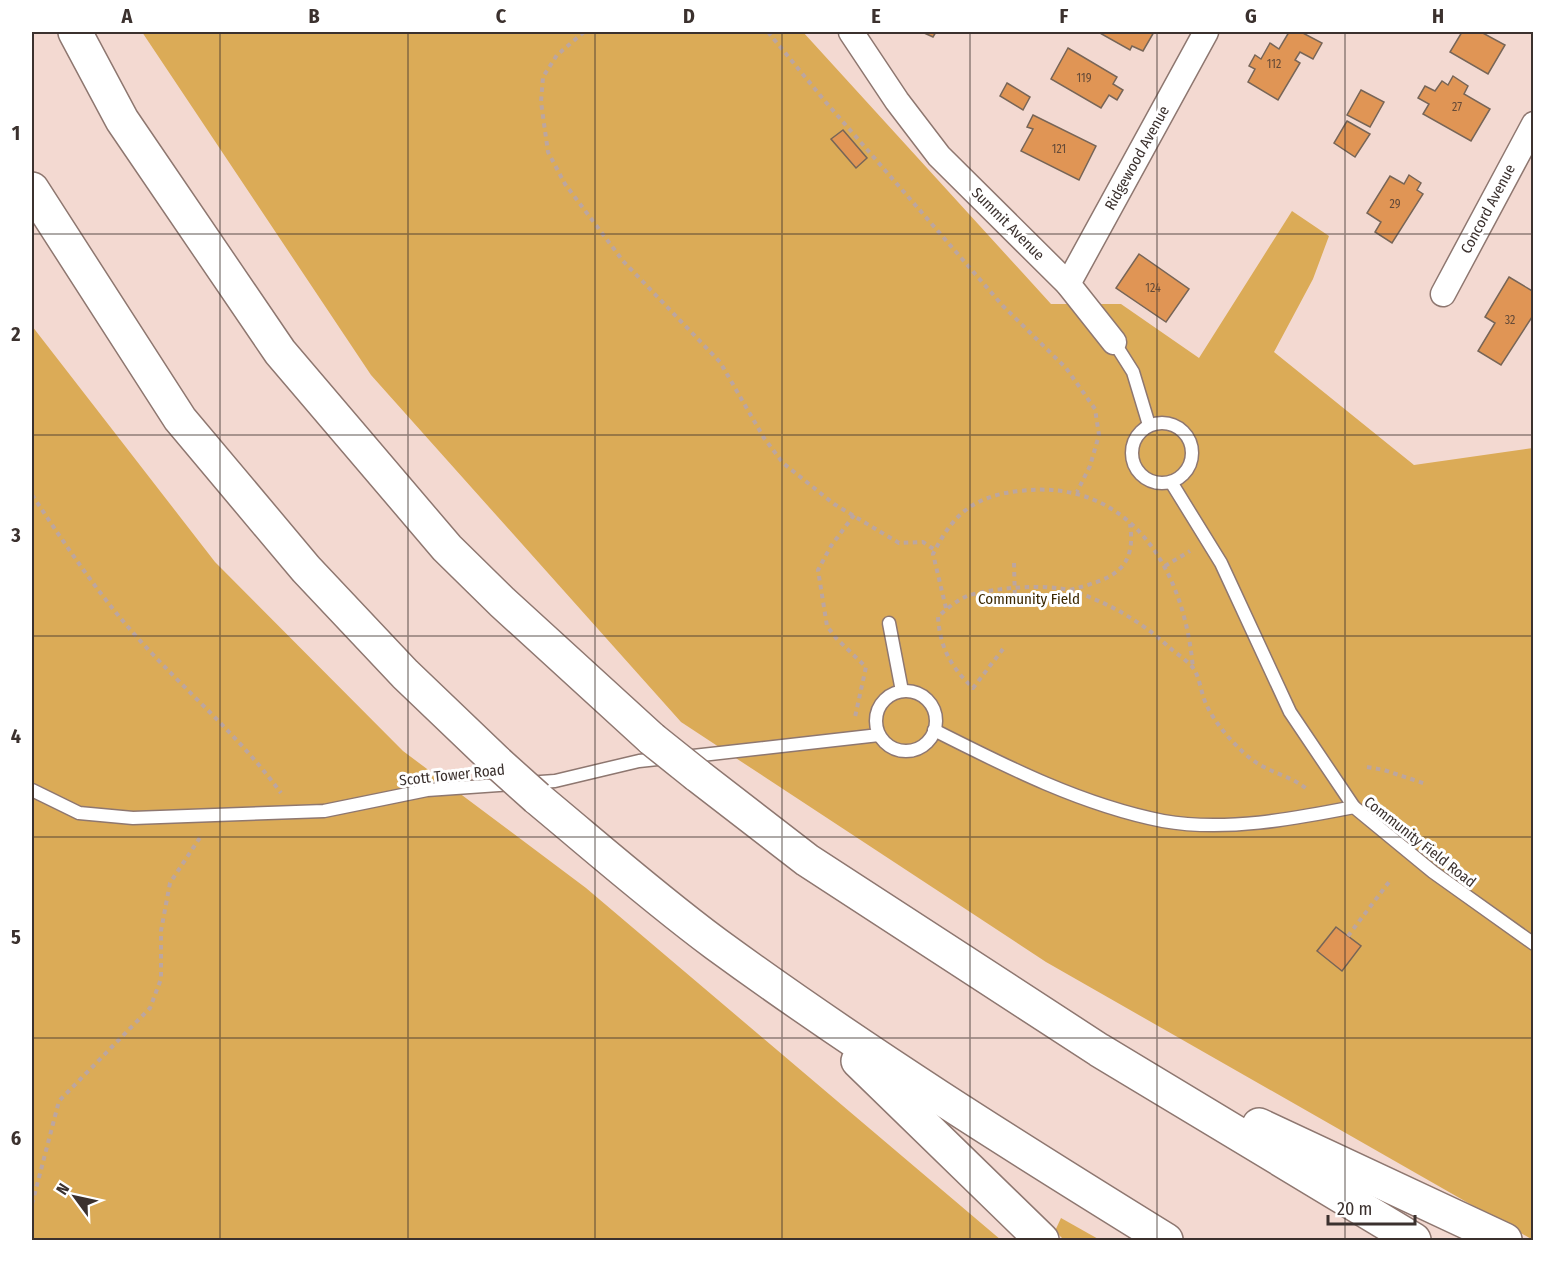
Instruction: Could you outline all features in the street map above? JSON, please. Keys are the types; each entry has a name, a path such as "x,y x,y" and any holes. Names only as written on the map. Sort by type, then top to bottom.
{"highway":[{"path":"75,32 122,120 280,352 447,549 510,610 652,739 807,860 1099,1050 1414,1240"},
{"path":"32,189 180,419 306,569 405,674 498,763 537,798 714,942 793,999 1017,1148 1166,1240"},
{"path":"793,999 990,1186 1042,1240"},
{"path":"1099,1050 1505,1240"}],"street":[{"name":"Summit Avenue","path":"851,32 897,101 939,156 1068,284 1114,342"},
{"name":"Ridgewood Avenue","path":"1068,284 1206,32"},
{"name":"Concord Avenue","path":"1443,294 1533,124"}],"lane":[{"name":"Summit Avenue","path":"1114,342 1133,372 1149,426"},
{"path":"1172,425 1189,440 1191,459 1180,477 1172,482 1159,483 1146,479 1136,470 1132,458 1133,445 1138,433 1149,426 1172,425"},
{"path":"1172,482 1221,562 1290,712 1354,807"},
{"path":"889,623 902,691"},
{"path":"902,691 913,692 924,697 932,706 936,718 934,730 924,744 906,751 896,749 879,735 876,724 882,703 890,695 902,691"},
{"name":"Community Field Road","path":"934,730 1070,795 1164,821 1209,824 1290,820 1354,807 1433,872 1533,944"},
{"name":"Scott Tower Road","path":"32,790 79,813 133,818 324,811 427,790 555,781 639,760 726,754 879,735"}],"path":[{"path":"584,32 557,55 543,77 541,102 548,152 565,184 623,261 720,362 764,438 783,463 834,504 899,543 923,542 935,550"},
{"path":"768,32 1003,306 1066,368 1095,409 1099,435 1090,466 1077,492"},
{"path":"946,608 933,554 957,515 977,501 1004,492 1046,488 1094,497 1114,508 1130,523 1165,566 1181,606 1192,648 1194,669 1206,703 1222,731 1246,755 1267,771 1299,783 1308,790"},
{"path":"32,495 123,622 264,770 289,805 324,811"},
{"path":"849,738 866,667 827,626 818,570 831,546 854,515"},
{"path":"1003,649 973,688 947,657 939,635 938,618 946,608 966,597 996,590 1070,590 1116,575 1128,560 1132,540 1130,523"},
{"path":"1165,566 1191,550"},
{"path":"1014,563 1016,602"},
{"path":"1070,590 1120,612 1148,628 1194,669"},
{"path":"1367,767 1384,770 1426,784"},
{"path":"1299,783 1308,782"},
{"path":"32,1204 59,1101 150,1008 161,979 161,931 170,883 215,815"},
{"path":"1348,936 1389,882"}],"green space":[{"name":"Community Field","path":"142,32 803,32 1051,304 1121,304 1199,358 1292,211 1329,236 1313,279 1274,352 1414,465 1533,448 1533,1240 1046,962 681,722 371,375"},
{"path":"32,326 215,562 403,751 586,888 1001,1240 32,1240"},
{"path":"1061,1218 1100,1240 1064,1240 1055,1231"}],"building":[{"path":"922,32 936,32 933,37"},
{"path":"1098,32 1154,32 1143,51 1132,46 1130,50"},
{"path":"1289,32 1301,32 1322,43 1313,59 1300,52 1295,60 1300,63 1278,100 1248,82 1255,69 1249,66 1255,55 1261,59 1270,43 1279,49"},
{"path":"1462,32 1481,32 1505,45 1488,74 1450,52"},
{"path":"1068,48 1117,77 1113,84 1123,90 1117,100 1109,95 1101,108 1051,79"},
{"path":"1453,76 1468,86 1464,94 1490,109 1471,141 1423,114 1429,104 1418,98 1425,86 1435,91 1442,81 1448,85"},
{"path":"1007,83 1030,97 1023,110 1000,96"},
{"path":"1361,90 1384,102 1370,127 1347,115"},
{"path":"1033,115 1096,146 1079,180 1021,151 1033,129 1027,127"},
{"path":"1347,121 1370,134 1355,157 1334,143"},
{"path":"843,130 867,158 856,168 831,139"},
{"path":"1409,175 1421,183 1417,190 1423,194 1392,243 1375,232 1381,222 1367,213 1390,176 1404,184"},
{"path":"1139,254 1189,289 1166,322 1116,288"},
{"path":"1509,277 1534,292 1534,314 1501,365 1478,351 1495,323 1485,317"},
{"path":"1336,927 1361,946 1342,971 1317,951"}]}
